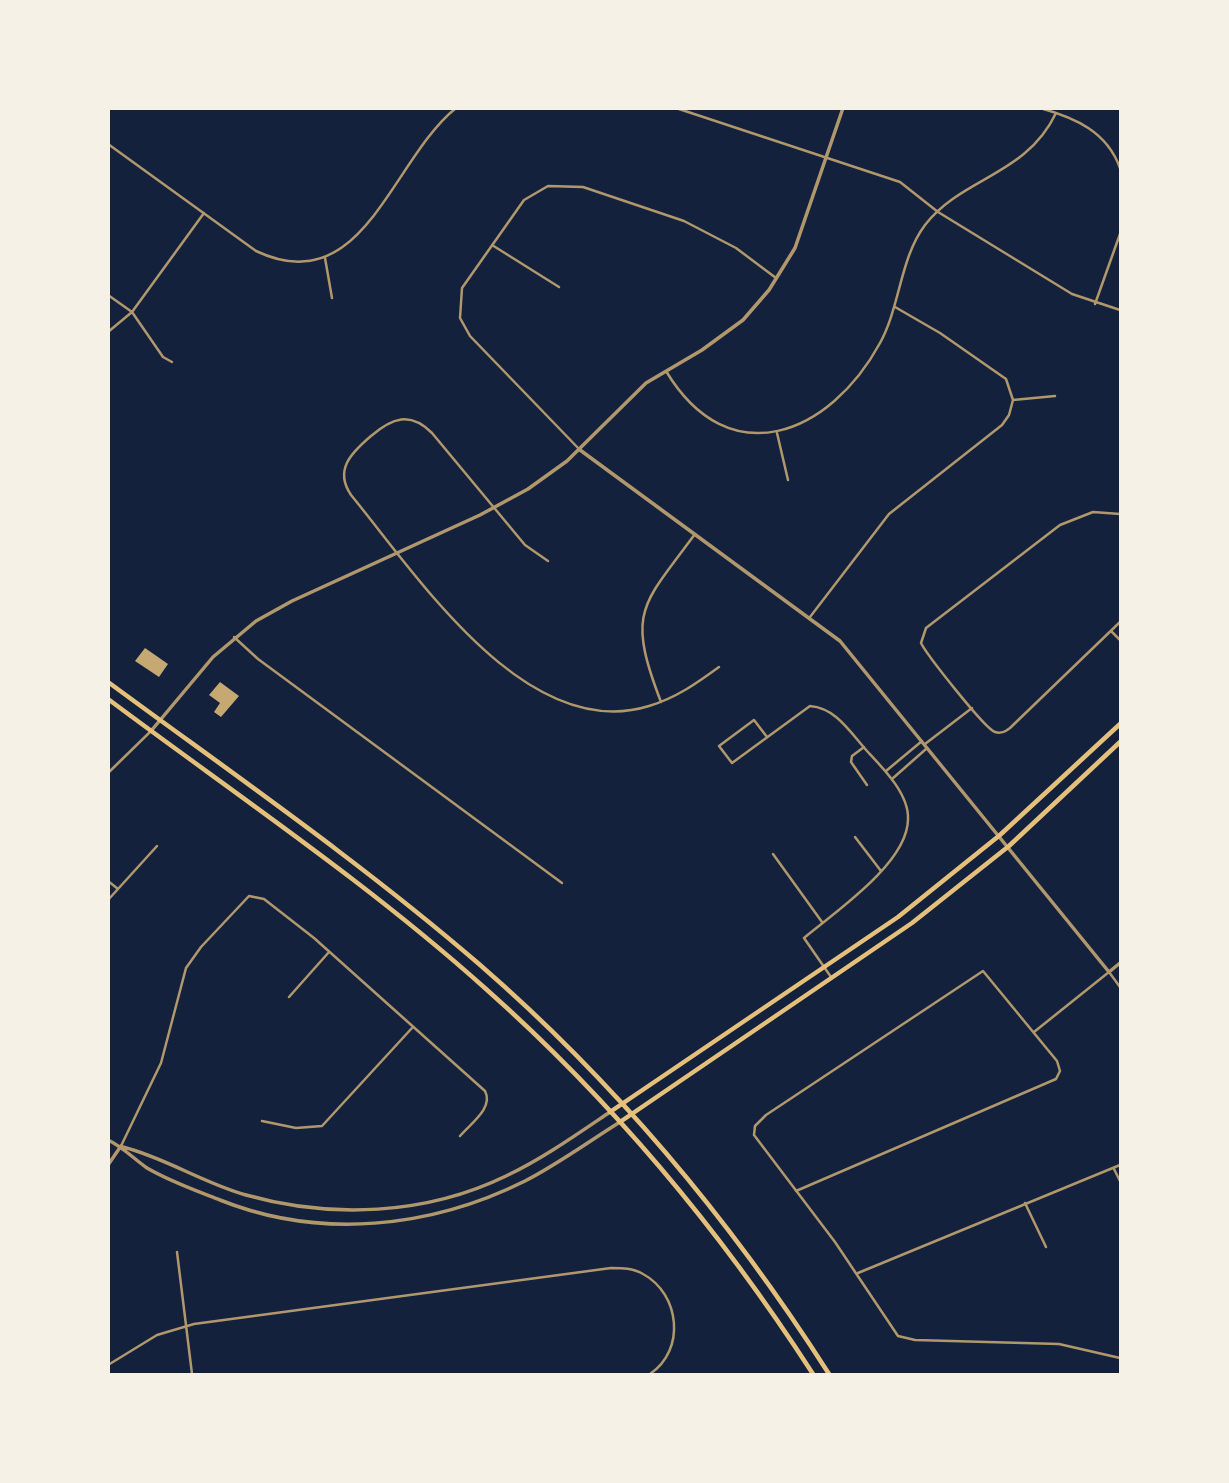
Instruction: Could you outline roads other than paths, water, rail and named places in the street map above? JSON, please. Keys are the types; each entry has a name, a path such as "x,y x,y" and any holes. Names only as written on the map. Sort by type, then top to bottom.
{"main road":[{"path":"108,682 431,924 522,1003 623,1103 706,1201 768,1283 829,1374"},
{"path":"108,699 425,936 516,1016 620,1122 746,1278 813,1374"},
{"path":"610,1112 898,917 1000,835 1121,724"},
{"path":"620,1122 912,923 1009,846 1121,742"}],"street":[{"path":"108,144 270,257 293,262 326,258 359,236 430,133 456,108"},
{"path":"676,108 900,182 938,212 1072,294 1095,304 1121,310"},
{"path":"108,773 151,731 199,673 234,638 276,608 494,508 528,489 580,450 630,398 733,328 757,305 777,279 801,235 843,108"},
{"path":"1040,108 1090,127 1110,148 1121,168"},
{"path":"666,371 684,397 722,425 746,434 777,433 814,416 847,388 880,344 916,242 938,212 1033,149 1056,113"},
{"path":"777,279 736,248 704,229 570,185 548,186 524,200 462,288 459,309 463,326 580,450 810,617 849,650 1121,987"},
{"path":"108,332 132,312 204,213"},
{"path":"1095,304 1121,234"},
{"path":"492,245 559,287"},
{"path":"326,258 332,298"},
{"path":"108,295 132,312 163,357 172,362"},
{"path":"810,617 877,526 1002,425 1009,415 1013,400 1010,385 1001,374 895,307"},
{"path":"1013,400 1055,396"},
{"path":"548,561 525,545 424,425 410,419 394,419 354,451 343,473 351,495 472,639 547,694 571,704 607,710 637,709 685,691 719,667"},
{"path":"777,433 788,480"},
{"path":"1121,514 1093,512 1060,525 926,628 921,638 923,647 991,731 1006,731 1121,622"},
{"path":"661,702 641,635 640,621 649,596 695,534"},
{"path":"1111,631 1121,640"},
{"path":"234,638 269,667 562,883"},
{"path":"767,737 754,720 719,746 732,763 810,706 823,707 832,712 892,779 909,818 900,846 881,871 804,937 833,978"},
{"path":"886,771 972,708"},
{"path":"892,779 925,744"},
{"path":"864,747 852,756 850,762 867,785"},
{"path":"855,837 881,871"},
{"path":"108,900 157,846"},
{"path":"773,854 822,922"},
{"path":"108,881 118,889"},
{"path":"108,1165 121,1146 161,1063 186,968 249,896 264,900 329,952 488,1095 485,1107 460,1136"},
{"path":"289,997 329,952"},
{"path":"1034,1032 1121,963"},
{"path":"796,1191 1053,1083 1059,1074 1059,1065 983,971 777,1108 759,1121 754,1135 857,1273 890,1327 901,1337 1059,1344 1121,1358"},
{"path":"262,1121 296,1128 322,1126 412,1028"},
{"path":"108,1140 153,1154 230,1190 281,1204 341,1210 383,1209 436,1200 504,1177 610,1112"},
{"path":"121,1146 148,1168 238,1206 311,1222 363,1224 423,1217 476,1203 548,1169 620,1122"},
{"path":"857,1273 1121,1165"},
{"path":"1114,1168 1121,1181"},
{"path":"1025,1203 1046,1247"},
{"path":"177,1252 192,1374"},
{"path":"108,1365 149,1339 186,1325 627,1268 640,1272 656,1284 673,1315 675,1328 672,1348 661,1366 650,1374"}]}
